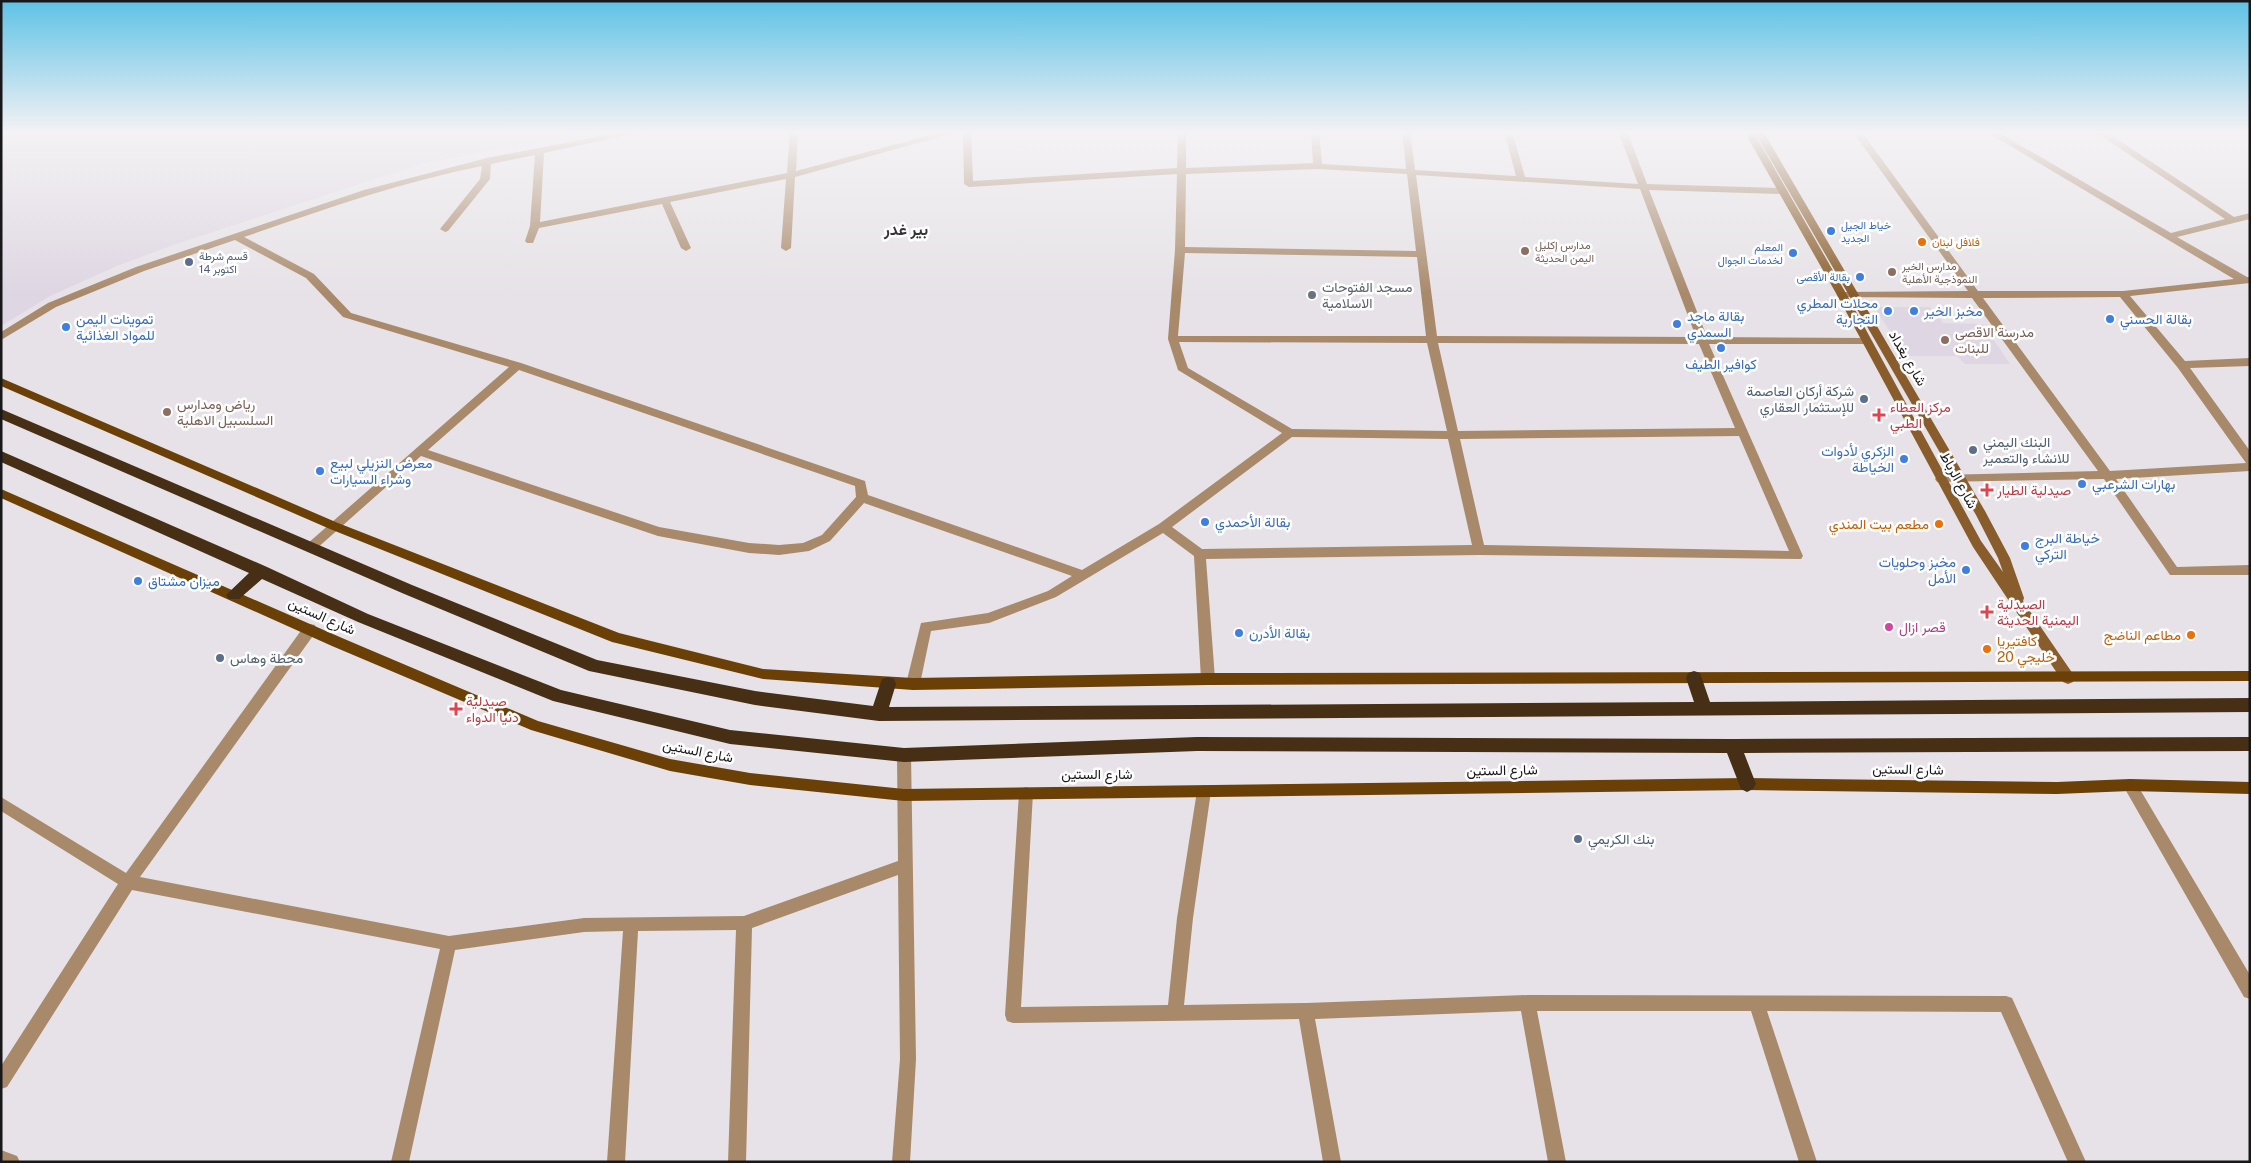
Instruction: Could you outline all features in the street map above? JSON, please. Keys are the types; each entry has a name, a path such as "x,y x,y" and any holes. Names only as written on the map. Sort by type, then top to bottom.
{"highway":[{"path":"1,414 595,666 755,698 879,714 2250,705"},
{"name":"شارع الستين","path":"1,456 262,571 363,618 559,696 730,737 904,755 1197,744 1733,746 2250,744"},
{"path":"234,595 262,571"},
{"path":"1694,678 1704,708"},
{"path":"879,714 888,684"},
{"path":"1733,746 1747,784"}],"main road":[{"path":"1,382 334,526 617,638 763,674 888,684 1208,679 2250,676"},
{"name":"شارع الستين","path":"1,493 536,726 670,765 750,780 904,795 1747,784 2057,788 2130,785 2250,788"}],"street":[{"path":"1,337 52,305 140,269 367,192 393,185"},
{"path":"445,229 480,185"},
{"path":"530,241 535,226 538,185"},
{"path":"535,226 740,185"},
{"path":"786,248 791,185"},
{"path":"1180,185 1180,250 1173,339 1183,370 1290,433 1454,435 1744,432"},
{"path":"1413,185 1432,341 1479,550"},
{"path":"1621,185 1783,191"},
{"name":"شارع الرباط","path":"1780,185 1842,296 1940,479 1978,544 2068,678"},
{"name":"شارع بغداد","path":"1790,185 1961,479 2000,551 2020,605"},
{"path":"1895,185 2106,475 2174,572 2250,570"},
{"path":"2083,185 2247,280"},
{"path":"2180,185 2234,221"},
{"path":"1163,527 1200,554 1479,550 1797,556 1702,339 1645,187"},
{"path":"665,200 686,248"},
{"path":"2170,236 2250,216"},
{"path":"237,237 310,276 347,315 516,366 861,484 862,498 826,538 805,548 779,550 749,548 658,531 420,452"},
{"path":"1180,250 1421,254"},
{"path":"1842,296 2123,294 2247,280"},
{"path":"2123,294 2182,365 2250,460"},
{"path":"1173,339 1432,341 1702,339 1866,341"},
{"path":"2182,365 2250,362"},
{"path":"311,547 516,366"},
{"path":"913,684 926,627 988,618 1052,594 1163,527 1290,433"},
{"path":"1940,479 2106,475 2250,467"},
{"path":"862,498 1082,576"},
{"path":"1200,554 1208,679"},
{"path":"1,1081 128,882 310,629"},
{"path":"901,1162 908,1060 907,865 904,755"},
{"path":"2130,785 2250,991"},
{"path":"1175,1013 1185,918 1204,791"},
{"path":"1026,793 1013,1015 1306,1011 1528,1002 2006,1004 2077,1162"},
{"path":"1,803 128,882 448,943 584,925 744,923 907,865"},
{"path":"737,1162 744,923"},
{"path":"616,1162 631,924"},
{"path":"400,1162 448,943"},
{"path":"1528,1002 1557,1162"},
{"path":"1757,1004 1808,1162"},
{"path":"1306,1011 1332,1162"},
{"path":"1,1159 12,1162"}],"shaded area":[{"path":"1,185 356,185 176,244 117,266 50,296 1,326"},
{"name":"مدرسة الاقصى للبنات","path":"1874,307 1930,307 1943,323 1983,324 2010,364 1965,364 1957,356 1906,356"}],"place":[{"name":"خياط الجيل الجديد","path":"1831,231"},
{"name":"فلافل لبنان","path":"1922,242"},
{"name":"مدارس إكليل اليمن الحديثة","path":"1525,251"},
{"name":"المعلم لخدمات الجوال","path":"1793,253"},
{"name":"قسم شرطة 14 اكتوبر","path":"189,262"},
{"name":"مدارس الخير النموذجية الأهلية","path":"1892,272"},
{"name":"بقالة الأقصى","path":"1860,277"},
{"name":"مسجد الفتوحات الاسلامية","path":"1312,295"},
{"name":"محلات المطري التجارية","path":"1888,311"},
{"name":"مخبز الخير","path":"1914,311"},
{"name":"بقالة الحسني","path":"2110,319"},
{"name":"بقالة ماجد السمدي","path":"1677,324"},
{"name":"تموينات اليمن للمواد الغذائية","path":"66,327"},
{"name":"مدرسة الاقصى للبنات","path":"1945,340"},
{"name":"كوافير الطيف","path":"1721,348"},
{"name":"شركة أركان العاصمة للإستثمار العقاري","path":"1864,399"},
{"name":"رياض ومدارس السلسبيل الاهلية","path":"167,412"},
{"name":"مركز العطاء الطبي","path":"1879,415"},
{"name":"البنك اليمني للانشاء والتعمير","path":"1973,450"},
{"name":"الزكري لأدوات الخياطة","path":"1904,459"},
{"name":"معرض النزيلي لبيع وشراء السيارات","path":"320,471"},
{"name":"بهارات الشرعبي","path":"2082,484"},
{"name":"صيدلية الطيار","path":"1987,490"},
{"name":"بقالة الأحمدي","path":"1205,522"},
{"name":"مطعم بيت المندي","path":"1939,524"},
{"name":"خياطة البرج التركي","path":"2025,546"},
{"name":"مخبز وحلويات الأمل","path":"1966,570"},
{"name":"ميزان مشتاق","path":"138,581"},
{"name":"الصيدلية اليمنية الحديثة","path":"1987,612"},
{"name":"قصر ازال","path":"1889,627"},
{"name":"بقالة الأدرن","path":"1239,633"},
{"name":"مطاعم الناضج","path":"2191,635"},
{"name":"كافتيريا خليجي 20","path":"1987,649"},
{"name":"محطة وهاس","path":"220,658"},
{"name":"صيدلية دنيا الدواء","path":"456,709"},
{"name":"بنك الكريمي","path":"1578,839"}],"district":[{"name":"بير غدر","path":"906,229"}]}
